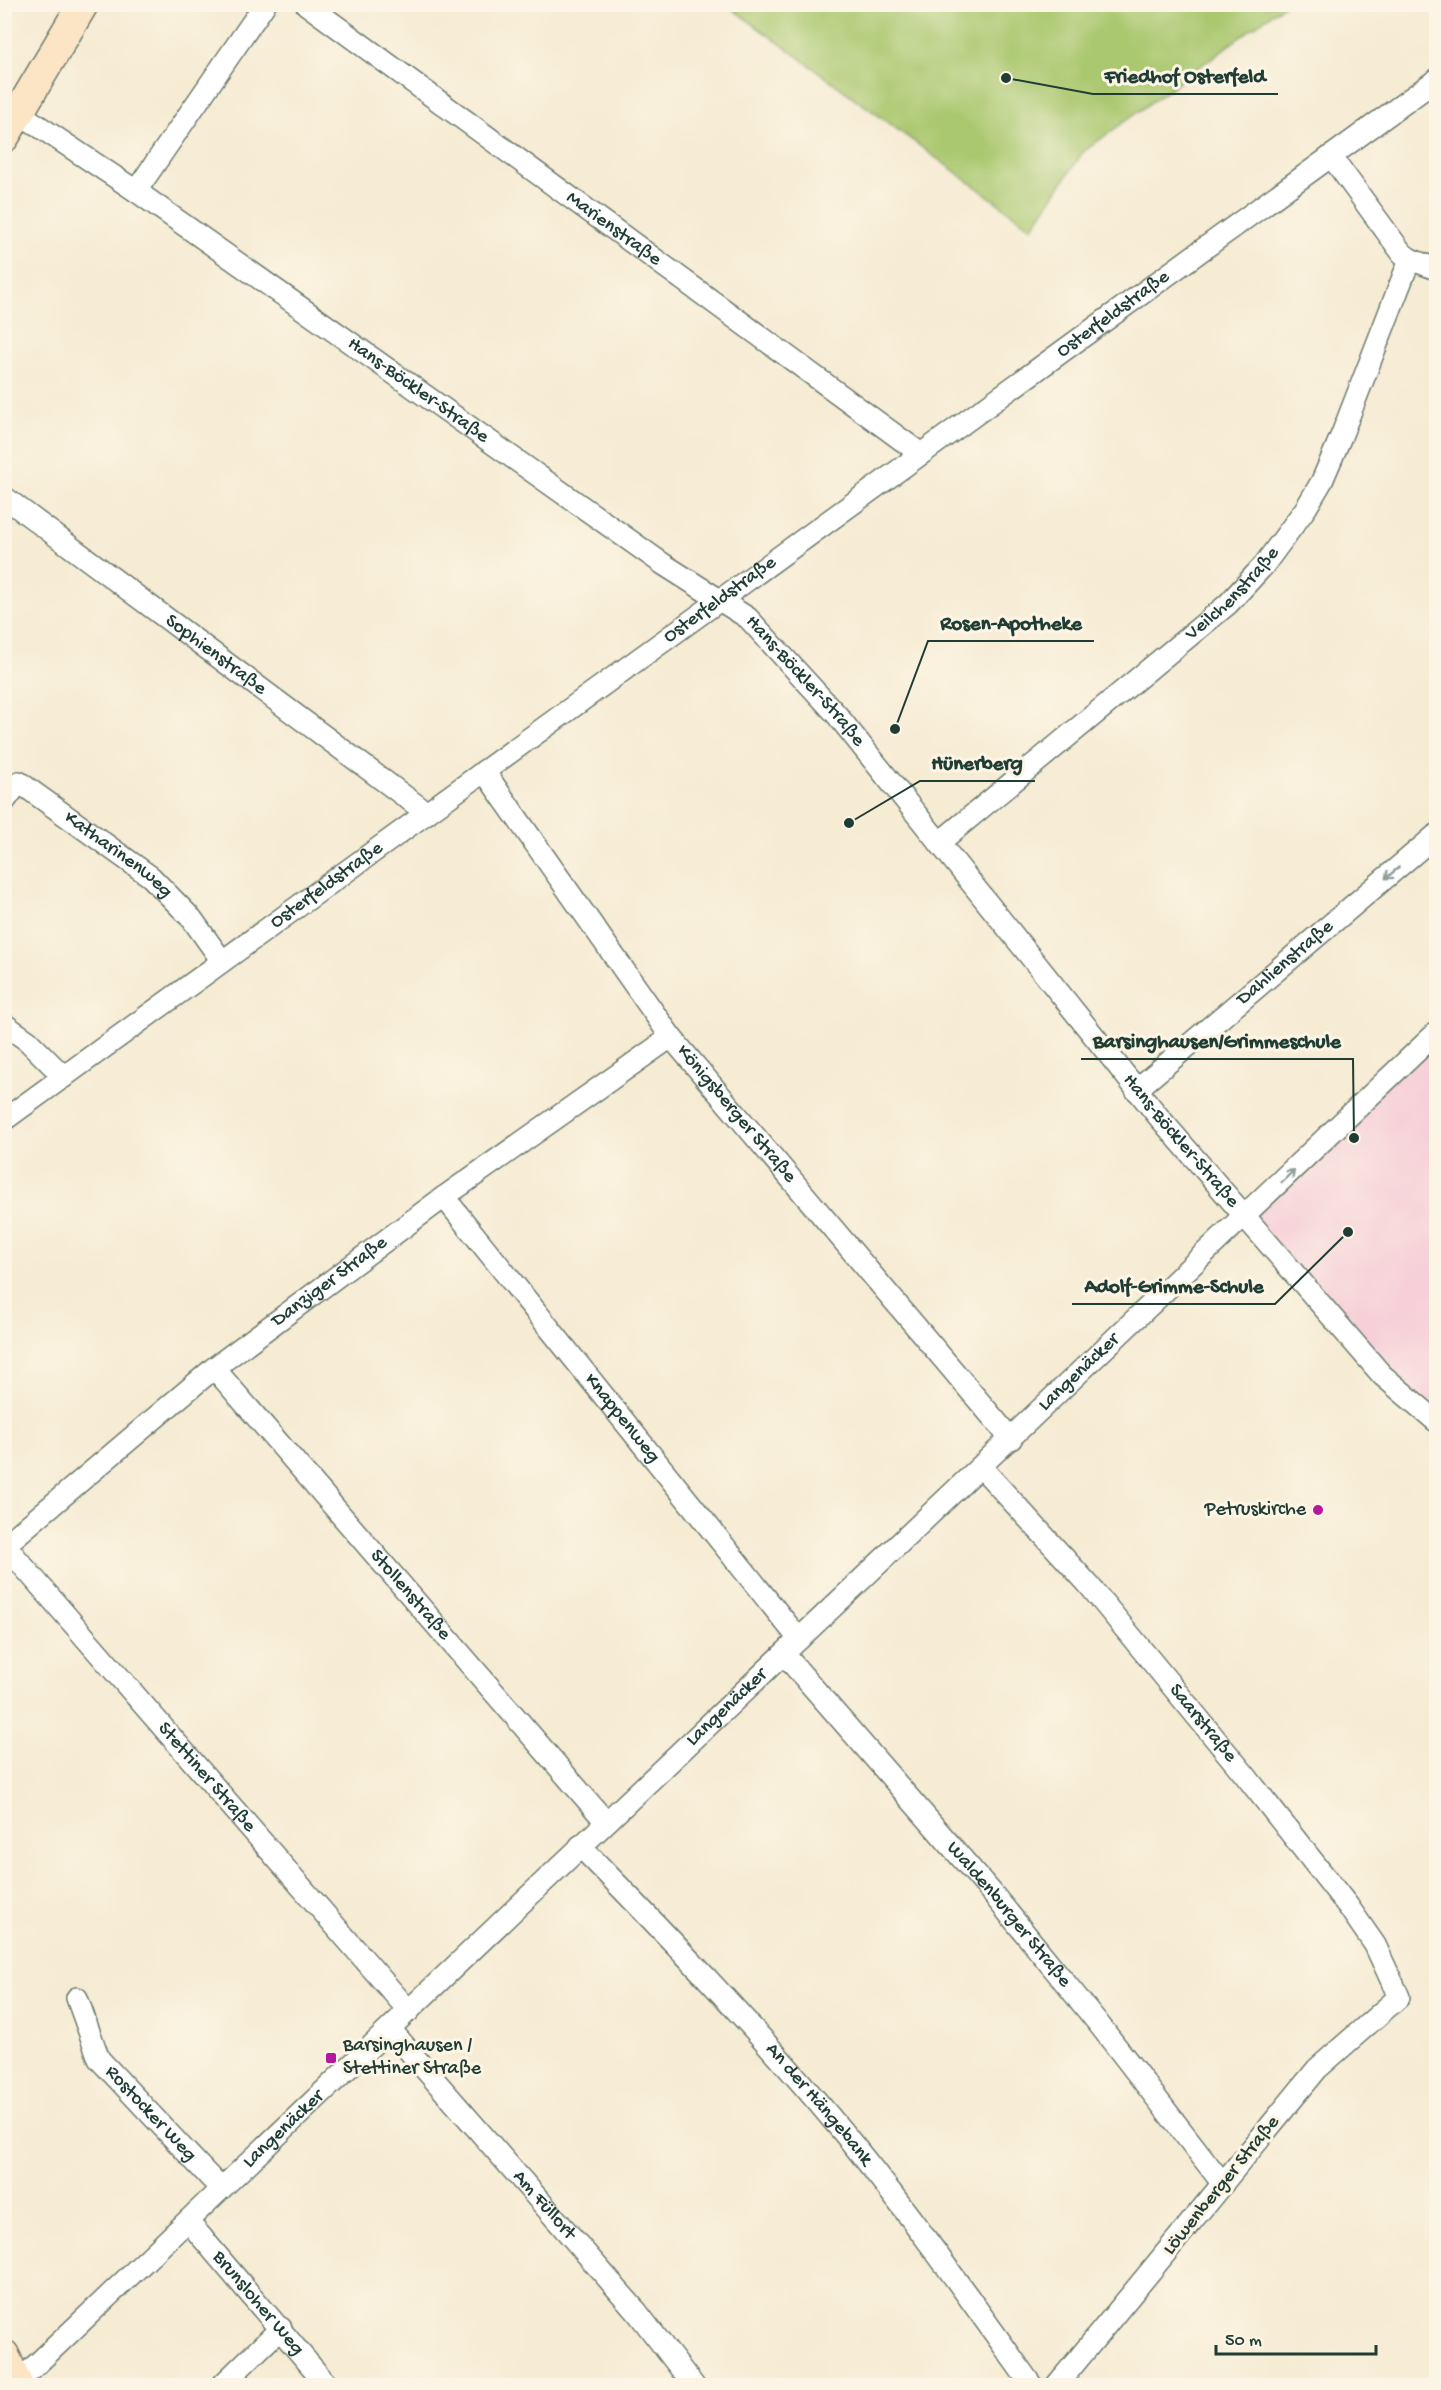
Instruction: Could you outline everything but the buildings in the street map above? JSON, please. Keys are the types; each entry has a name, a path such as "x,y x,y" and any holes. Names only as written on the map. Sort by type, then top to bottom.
{"street":[{"path":"12,125 83,4"},
{"path":"136,191 265,4"},
{"name":"Marienstraße","path":"306,4 921,454"},
{"name":"Osterfeldstraße","path":"4,1120 1437,80"},
{"name":"Hans-Böckler-Straße","path":"12,125 136,191 663,564 748,618 837,715 1136,1090 1382,1375 1437,1421"},
{"path":"1331,156 1401,254 1437,268"},
{"name":"Veilchenstraße","path":"940,842 1228,604 1264,565 1306,508 1322,481 1410,259"},
{"name":"Sophienstraße","path":"4,497 427,813"},
{"name":"Königsberger Straße","path":"484,771 671,1037 1011,1439"},
{"name":"Katharinenweg","path":"4,802 18,782 151,877 192,919 222,961"},
{"name":"Dahlienstraße","path":"1136,1090 1437,835"},
{"path":"4,1024 28,1041 64,1077"},
{"name":"Langenäcker","path":"17,2384 1437,1033"},
{"name":"Danziger Straße","path":"5,1545 214,1368 444,1197 671,1037"},
{"name":"Knappenweg","path":"444,1197 799,1639"},
{"name":"Stollenstraße","path":"214,1368 606,1822"},
{"name":"Saarstraße","path":"981,1467 1088,1584 1245,1774 1348,1906 1375,1945 1400,1997"},
{"name":"Stettiner Straße","path":"5,1545 409,2011"},
{"name":"Waldenburger Straße","path":"784,1654 992,1893 1223,2184"},
{"name":"An der Hängebank","path":"580,1846 741,2014 842,2131 939,2255 1032,2385"},
{"name":"Löwenberger Straße","path":"1056,2385 1317,2069 1400,1997"},
{"name":"Rostocker Weg","path":"76,1998 99,2059 221,2189"},
{"name":"Am Füllort","path":"390,2029 637,2312 694,2385"},
{"name":"Brunsloher Weg","path":"188,2221 328,2385"},
{"path":"221,2385 281,2328"},
{"path":"4,2355 17,2384"}],"shaded area":[{"path":"1436,1033 1436,1421 1245,1216"}],"green space":[{"path":"727,5 1284,5 1083,152 1032,228"}],"place":[{"name":"Friedhof Osterfeld","path":"1006,78"},
{"name":"Rosen-Apotheke","path":"895,729"},
{"name":"Hünerberg","path":"849,823"},
{"name":"Barsinghausen/Grimmeschule","path":"1354,1138"},
{"name":"Adolf-Grimme-Schule","path":"1348,1232"},
{"name":"Petruskirche","path":"1318,1510"},
{"name":"Barsinghausen / Stettiner Straße","path":"331,2058"}]}
